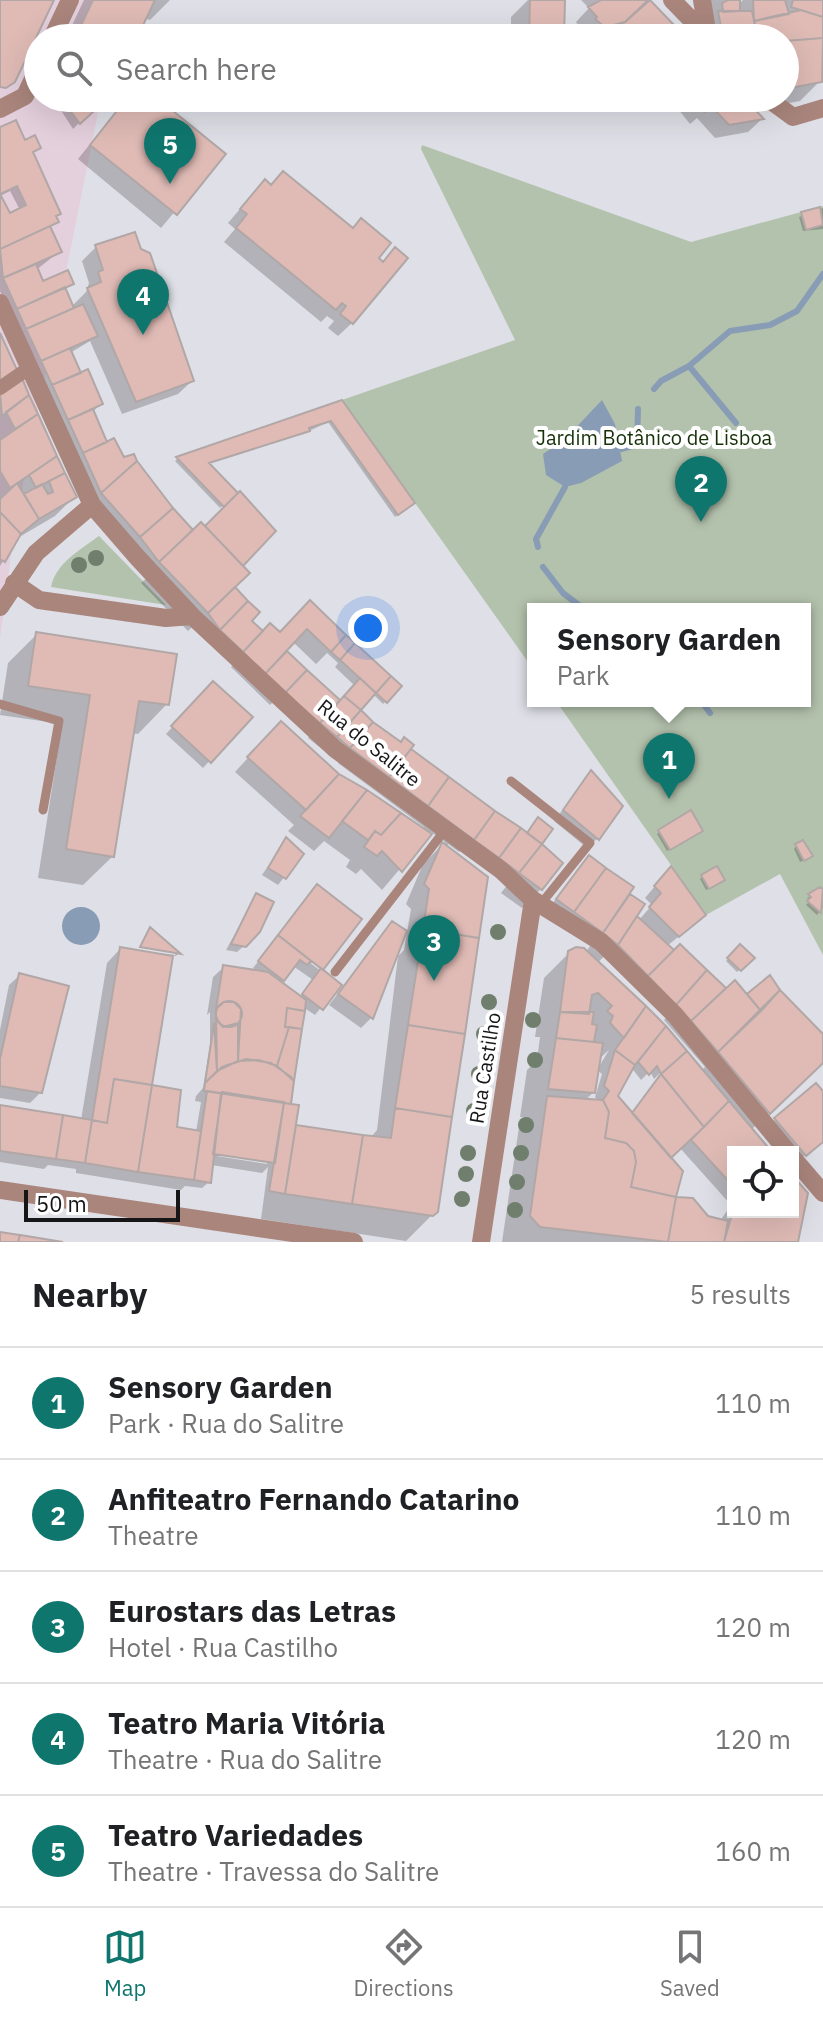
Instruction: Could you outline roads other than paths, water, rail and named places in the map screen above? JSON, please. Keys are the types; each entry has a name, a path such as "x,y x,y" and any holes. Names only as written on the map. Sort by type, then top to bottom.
{"street":[{"path":"59,24 70,0"},
{"path":"672,0 696,24"},
{"path":"702,0 707,24"},
{"path":"0,109 24,97"},
{"path":"786,112 793,117 823,108"},
{"name":"Rua do Salitre","path":"0,303 92,505 192,616 335,749 501,870 537,903 601,942 665,1005 783,1146"},
{"path":"0,388 29,368"},
{"path":"0,607 36,553 92,505"},
{"path":"14,583 39,600 166,618 192,616"},
{"name":"Rua Castilho","path":"481,1242 537,903"},
{"path":"799,1165 823,1193"},
{"path":"0,1190 226,1233 354,1242"}],"lane":[{"path":"0,704 59,721 43,810"},
{"path":"511,781 590,843 537,903"},
{"path":"335,972 445,830"}],"water":[{"path":"602,400 615,424 622,461 581,483 565,487 546,475 543,454 566,438"},
{"path":"81,907 94,913 100,926 94,939 81,945 68,939 62,926 68,913"}],"waterway":[{"path":"654,389 661,381 689,366 730,331 770,325 797,311 823,274"},
{"path":"689,366 736,423"},
{"path":"621,449 637,445 638,409"},
{"path":"538,547 536,539 565,487"},
{"path":"543,567 563,593 576,603"},
{"path":"706,707 710,713"}],"place":[{"name":"Teatro Variedades","path":"170,184"},
{"name":"Teatro Maria Vitória","path":"143,335"},
{"name":"Anfiteatro Fernando Catarino","path":"701,522"},
{"name":"Sensory Garden","path":"669,799"},
{"name":"Eurostars das Letras","path":"434,981"}],"park label":[{"name":"Jardim Botânico de Lisboa","path":"654,438"}]}
